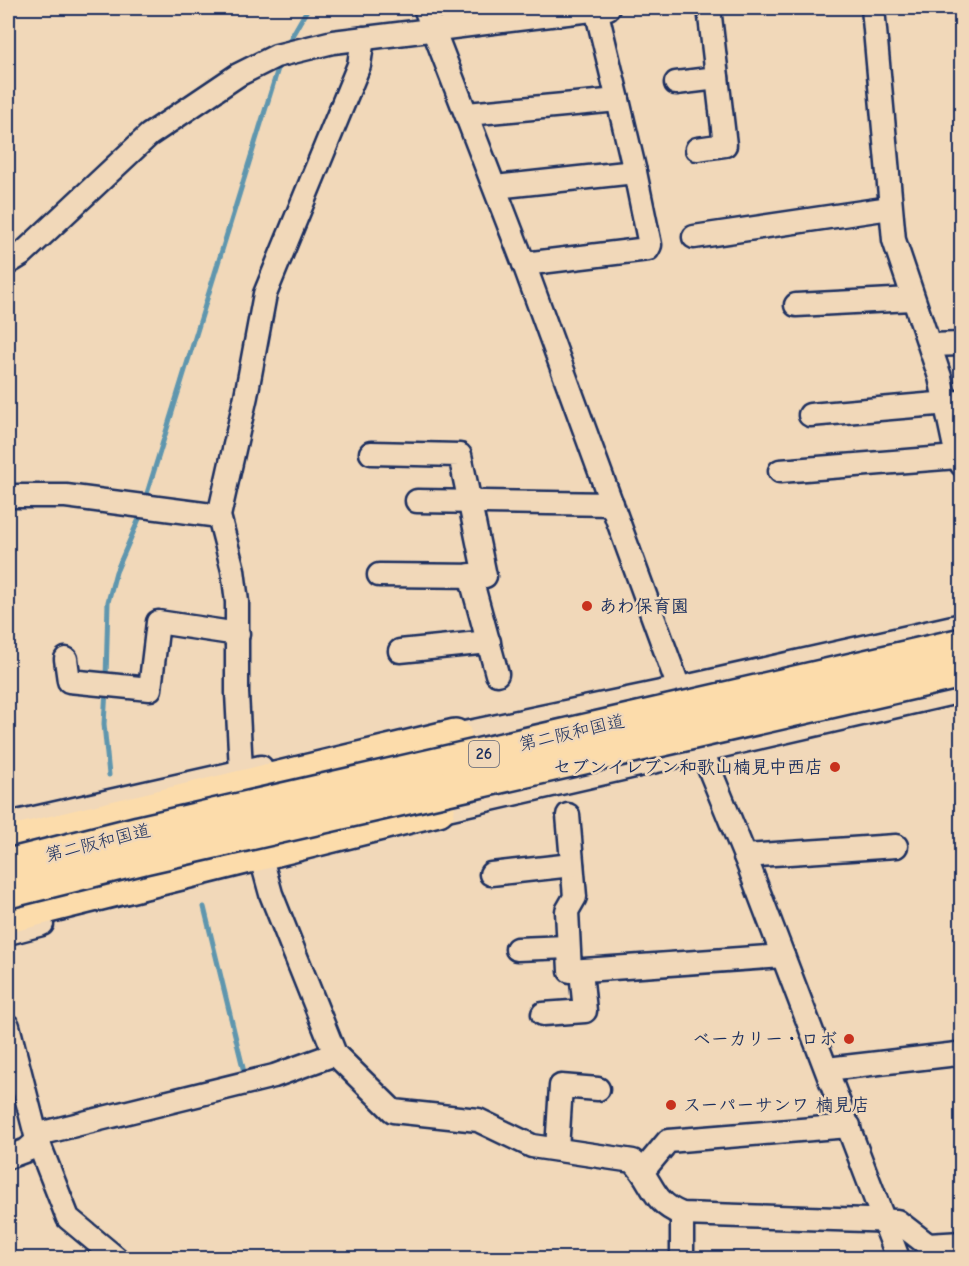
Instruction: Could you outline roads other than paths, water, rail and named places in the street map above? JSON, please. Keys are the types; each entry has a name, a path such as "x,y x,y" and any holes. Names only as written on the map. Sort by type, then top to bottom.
{"highway":[{"name":"第二阪和国道","path":"9,843 139,832 962,645"},
{"name":"第二阪和国道","path":"13,913 156,855 962,671"},
{"name":"26","path":"9,843 455,736"},
{"path":"13,913 438,809"}],"street":[{"path":"425,8 524,264 702,751 745,856 898,1258"},
{"path":"8,263 21,255 149,135 238,75 284,54 363,38 433,29 495,14 602,8 618,100 650,245 648,249 524,264"},
{"path":"697,149 725,145 709,8"},
{"path":"780,471 959,461 954,402 912,299 894,240 873,8"},
{"path":"242,770 237,693 238,634 233,570 219,516 246,396 265,294 358,65 363,38"},
{"path":"676,83 717,78"},
{"path":"467,114 618,100"},
{"path":"495,187 634,172"},
{"path":"694,237 890,208"},
{"path":"796,305 912,299"},
{"path":"930,345 962,344"},
{"path":"810,415 954,402"},
{"path":"371,453 460,455 485,576 379,575"},
{"path":"8,496 66,496 219,516"},
{"path":"417,501 612,504"},
{"path":"470,575 497,674"},
{"path":"66,659 69,681 150,689 158,622 238,634"},
{"path":"9,843 242,770 455,736 962,625"},
{"path":"400,651 489,642"},
{"path":"13,913 263,865 362,837 438,809 962,691"},
{"path":"568,815 575,897 567,911 570,972 783,956"},
{"path":"745,856 896,846"},
{"path":"263,865 271,894 335,1054 393,1111 478,1120 531,1146 633,1161 643,1171 659,1201 682,1214 897,1221 928,1245 962,1243"},
{"path":"491,873 572,865"},
{"path":"517,949 568,946"},
{"path":"543,1014 585,1011 581,971"},
{"path":"8,1026 68,1218 116,1258"},
{"path":"8,1157 27,1150 41,1136 274,1076 335,1054"},
{"path":"827,1069 957,1054"},
{"path":"557,1149 561,1086 598,1089"},
{"path":"643,1171 668,1142 849,1126"},
{"path":"682,1214 682,1258"}],"waterway":[{"path":"285,48 308,8"},
{"path":"145,500 280,62"},
{"path":"106,679 108,602 116,572 142,512"},
{"path":"106,689 104,724 109,775"},
{"path":"204,907 244,1072"}],"place":[{"name":"あわ保育園","path":"587,606"},
{"name":"セブンイレブン和歌山楠見中西店","path":"835,767"},
{"name":"ベーカリー・ロボ","path":"849,1039"},
{"name":"スーパーサンワ 楠見店","path":"671,1105"}]}
